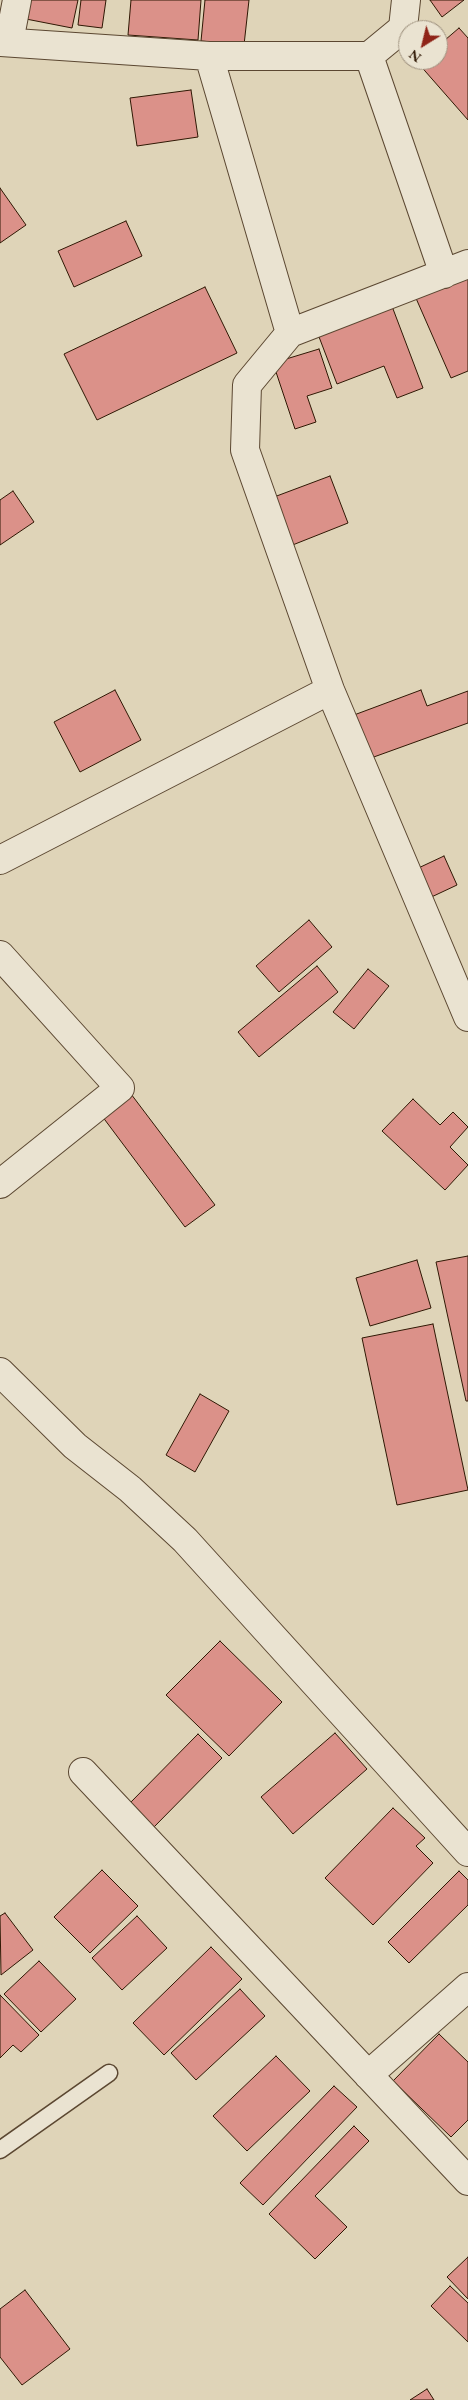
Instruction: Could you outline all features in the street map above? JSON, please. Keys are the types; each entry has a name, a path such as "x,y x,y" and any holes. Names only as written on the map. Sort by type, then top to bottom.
{"street":[{"path":"17,0 5,42 209,56 369,56 403,28 406,0"},
{"path":"209,56 290,333"},
{"path":"369,56 456,269 290,333 247,385 245,450 330,690 468,1017"},
{"path":"0,860 330,690"},
{"path":"0,955 120,1088 0,1184"},
{"path":"0,1372 75,1446 130,1489 185,1540 468,1852"},
{"path":"83,1772 468,2181"},
{"path":"368,2075 468,1986"}],"lane":[{"path":"0,2150 109,2073"}],"building":[{"path":"29,0 78,0 72,28 26,19"},
{"path":"81,0 106,0 102,28 78,25"},
{"path":"131,0 201,0 198,40 128,35"},
{"path":"205,0 249,0 244,45 201,41"},
{"path":"430,0 464,0 442,17"},
{"path":"459,28 468,38 468,120 424,70 448,70 448,37"},
{"path":"191,90 198,137 137,146 130,98"},
{"path":"0,188 26,225 0,243"},
{"path":"126,221 142,256 74,287 58,251"},
{"path":"468,274 468,371 451,378 415,296"},
{"path":"205,287 237,353 97,420 64,354"},
{"path":"390,301 423,388 397,398 384,366 337,384 316,329"},
{"path":"319,349 332,388 307,396 316,422 295,429 273,363"},
{"path":"330,476 348,523 285,548 266,500"},
{"path":"13,491 34,522 0,545 0,500"},
{"path":"115,690 141,740 80,772 54,722"},
{"path":"421,690 427,706 468,691 468,723 371,758 354,715"},
{"path":"444,856 457,885 425,900 412,871"},
{"path":"309,920 332,947 279,992 256,966"},
{"path":"317,966 338,992 259,1057 238,1032"},
{"path":"368,969 389,986 354,1029 333,1012"},
{"path":"131,1094 215,1205 185,1227 102,1116"},
{"path":"413,1099 440,1125 453,1112 468,1127 450,1147 468,1165 445,1190 382,1131"},
{"path":"468,1256 468,1401 466,1401 436,1262"},
{"path":"417,1260 431,1308 370,1326 356,1278"},
{"path":"433,1324 468,1490 397,1505 362,1338"},
{"path":"200,1394 229,1411 195,1472 166,1455"},
{"path":"220,1641 282,1702 229,1756 166,1695"},
{"path":"335,1733 367,1769 293,1834 261,1797"},
{"path":"198,1734 222,1758 154,1827 130,1803"},
{"path":"393,1808 425,1838 416,1846 433,1863 373,1925 325,1878"},
{"path":"102,1870 138,1906 90,1953 54,1917"},
{"path":"459,1871 468,1880 468,1905 409,1963 388,1942"},
{"path":"5,1913 33,1950 1,1975 0,1916"},
{"path":"137,1916 167,1948 122,1990 92,1958"},
{"path":"211,1947 242,1979 164,2055 133,2023"},
{"path":"39,1961 76,1999 41,2032 4,1994"},
{"path":"240,1989 265,2016 196,2080 171,2053"},
{"path":"0,1995 39,2035 21,2052 13,2045 0,2058"},
{"path":"439,2034 468,2062 468,2120 451,2137 393,2081"},
{"path":"276,2056 310,2091 247,2151 213,2116"},
{"path":"334,2086 357,2107 263,2205 240,2183"},
{"path":"354,2126 369,2141 315,2196 347,2227 315,2259 269,2214"},
{"path":"468,2257 468,2299 447,2277"},
{"path":"450,2286 468,2303 468,2342 431,2306"},
{"path":"25,2290 70,2349 22,2385 0,2357 0,2309"},
{"path":"427,2389 434,2400 410,2400"}]}
